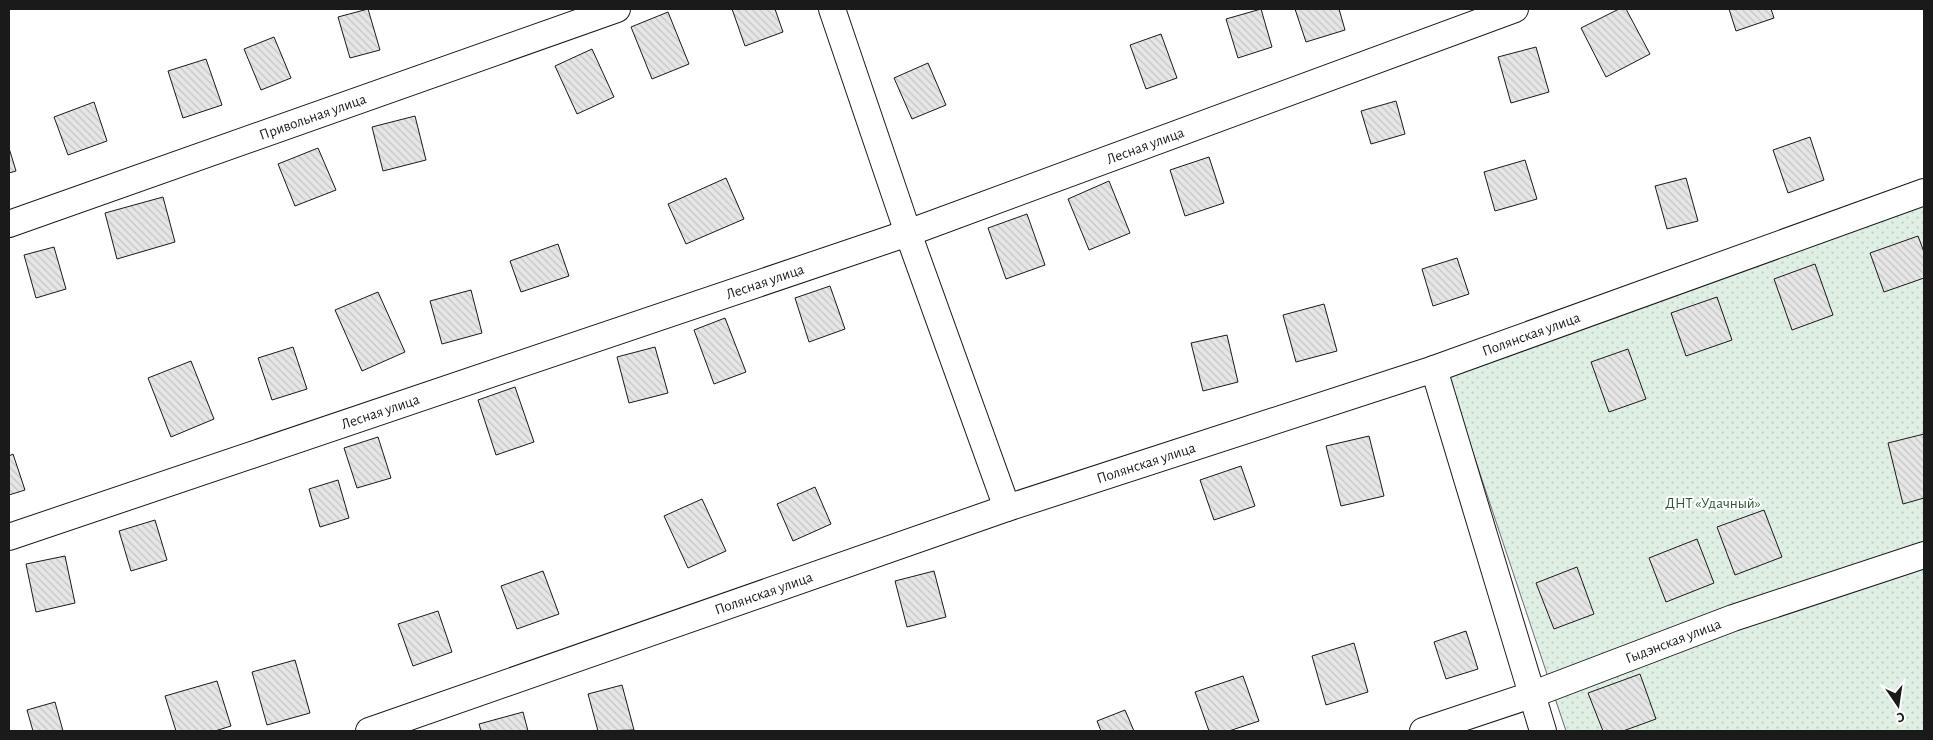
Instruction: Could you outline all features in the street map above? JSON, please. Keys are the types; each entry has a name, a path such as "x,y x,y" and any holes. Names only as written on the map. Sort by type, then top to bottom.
{"street":[{"name":"Привольная улица","path":"9,224 617,9"},
{"path":"832,9 908,232 1007,508"},
{"name":"Лесная улица","path":"9,538 908,232 1515,9"},
{"name":"Полянская улица","path":"368,731 1007,508 1434,368 1924,192"},
{"path":"1434,368 1543,731"},
{"name":"Гыдэнская улица","path":"1423,731 1531,695 1733,618 1924,555"}],"green space":[{"name":"ДНТ «Удачный»","path":"1924,202 1924,731 1566,731 1447,375"}],"building":[{"path":"368,9 380,50 350,58 338,17"},
{"path":"732,9 775,9 783,32 745,46"},
{"path":"1261,9 1272,47 1238,58 1226,19"},
{"path":"1295,9 1339,9 1345,30 1306,42"},
{"path":"1619,9 1626,9 1650,54 1606,77 1581,28"},
{"path":"1729,9 1771,9 1774,18 1736,31"},
{"path":"668,12 689,64 652,79 631,27"},
{"path":"1161,34 1177,78 1146,89 1130,45"},
{"path":"274,37 291,78 261,90 244,49"},
{"path":"1536,47 1549,92 1511,103 1498,57"},
{"path":"592,49 614,97 577,114 555,66"},
{"path":"206,59 222,105 183,118 168,71"},
{"path":"928,63 946,105 912,119 894,78"},
{"path":"1396,101 1405,134 1371,144 1361,111"},
{"path":"94,102 107,141 68,155 54,117"},
{"path":"415,116 426,160 383,171 372,127"},
{"path":"1810,137 1824,180 1788,193 1773,150"},
{"path":"9,148 16,171 9,173"},
{"path":"318,148 336,190 295,206 278,164"},
{"path":"1209,157 1224,203 1185,216 1170,170"},
{"path":"1525,160 1537,199 1495,211 1484,172"},
{"path":"726,178 744,219 686,244 668,204"},
{"path":"1686,178 1698,221 1667,229 1655,186"},
{"path":"1109,181 1130,233 1089,250 1068,199"},
{"path":"163,197 175,242 117,259 105,213"},
{"path":"1027,214 1045,265 1006,279 988,228"},
{"path":"1918,236 1924,252 1924,278 1884,292 1870,253"},
{"path":"558,244 569,276 521,292 510,261"},
{"path":"54,247 66,289 36,298 24,255"},
{"path":"1457,258 1469,294 1433,306 1422,269"},
{"path":"1815,264 1833,315 1792,330 1774,279"},
{"path":"830,286 845,329 809,342 795,298"},
{"path":"471,290 482,333 442,344 430,301"},
{"path":"378,292 405,352 362,371 335,310"},
{"path":"1717,297 1732,340 1686,356 1671,313"},
{"path":"1324,304 1337,351 1296,362 1283,315"},
{"path":"725,318 746,372 714,384 694,330"},
{"path":"1227,335 1238,382 1203,391 1191,343"},
{"path":"293,347 307,389 272,400 258,358"},
{"path":"655,347 668,393 629,403 617,357"},
{"path":"1628,349 1646,399 1609,412 1591,362"},
{"path":"191,361 214,419 171,437 148,378"},
{"path":"515,387 534,442 496,455 478,400"},
{"path":"1924,434 1924,498 1903,504 1888,443"},
{"path":"1369,436 1384,496 1341,506 1326,446"},
{"path":"378,437 391,478 357,488 344,448"},
{"path":"13,454 25,490 9,495 9,456"},
{"path":"1241,466 1255,506 1214,520 1200,480"},
{"path":"338,480 349,518 320,527 309,489"},
{"path":"815,487 831,524 793,541 777,504"},
{"path":"702,499 726,551 688,568 664,516"},
{"path":"1764,510 1782,557 1735,575 1717,527"},
{"path":"155,520 167,560 131,571 119,531"},
{"path":"1697,539 1714,583 1666,602 1649,558"},
{"path":"65,556 75,603 36,612 26,564"},
{"path":"1577,567 1594,614 1554,629 1536,583"},
{"path":"543,571 559,614 517,629 501,586"},
{"path":"934,571 946,617 907,627 895,581"},
{"path":"438,611 452,652 413,666 398,624"},
{"path":"1466,631 1478,669 1446,679 1434,642"},
{"path":"1354,643 1368,692 1326,705 1312,656"},
{"path":"295,660 310,713 267,725 252,672"},
{"path":"1640,674 1656,719 1623,731 1603,731 1588,693"},
{"path":"1243,676 1259,721 1229,731 1209,731 1195,692"},
{"path":"217,681 231,726 215,731 176,731 165,696"},
{"path":"622,685 634,730 598,731 588,694"},
{"path":"55,702 63,731 33,731 27,710"},
{"path":"1125,710 1134,731 1101,731 1097,721"},
{"path":"523,712 528,731 481,731 479,724"}]}
